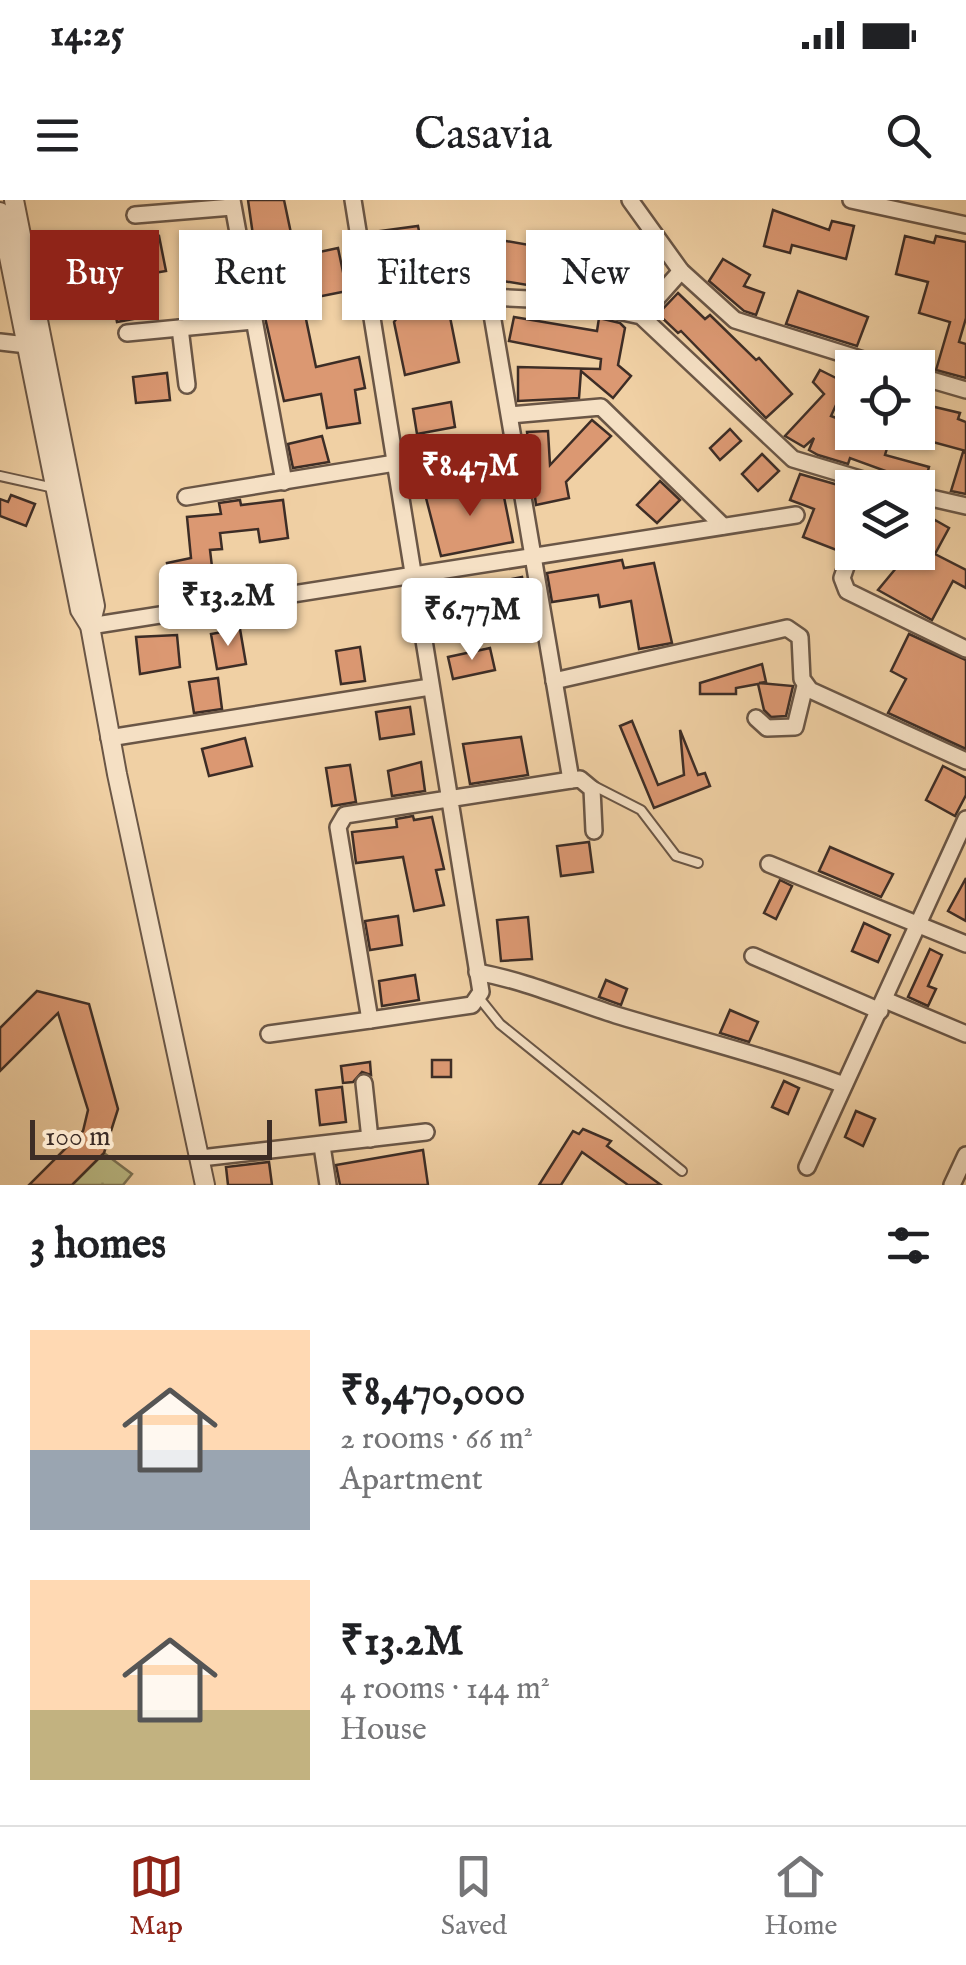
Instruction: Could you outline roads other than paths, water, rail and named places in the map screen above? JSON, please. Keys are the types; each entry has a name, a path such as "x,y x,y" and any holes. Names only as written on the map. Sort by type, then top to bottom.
{"street":[{"path":"14,200 56,489 80,610 90,626 205,1185"},
{"path":"353,200 358,230"},
{"path":"630,200 681,270 726,313 754,328 835,352"},
{"path":"851,200 966,225"},
{"path":"135,215 232,203 284,482"},
{"path":"0,212 27,345 43,383 95,606 90,626"},
{"path":"664,290 681,270"},
{"path":"269,1034 472,1006 480,999 372,320"},
{"path":"493,320 570,780"},
{"path":"645,320 793,460 835,472"},
{"path":"127,334 253,321"},
{"path":"180,328 188,385"},
{"path":"0,342 27,345"},
{"path":"935,381 966,390"},
{"path":"510,415 602,407 723,526"},
{"path":"186,497 395,462"},
{"path":"935,499 966,506"},
{"path":"90,626 796,515"},
{"path":"845,570 842,578 848,590 966,648"},
{"path":"554,681 787,628 800,637 805,686 795,728 767,728 756,718"},
{"path":"805,686 966,761"},
{"path":"110,738 430,687"},
{"path":"370,1020 340,821 345,816 570,780 590,783 594,832"},
{"path":"807,1167 966,819"},
{"path":"769,864 966,944"},
{"path":"753,956 966,1034"},
{"path":"477,972 525,982 621,1016 757,1052 844,1085"},
{"path":"364,1083 370,1139"},
{"path":"201,1158 426,1132"},
{"path":"322,1146 328,1185"},
{"path":"952,1185 966,1155"}],"lane":[{"path":"0,476 56,489"},
{"path":"590,783 641,810 676,856 698,862"},
{"path":"480,999 500,1024 682,1171"}]}
